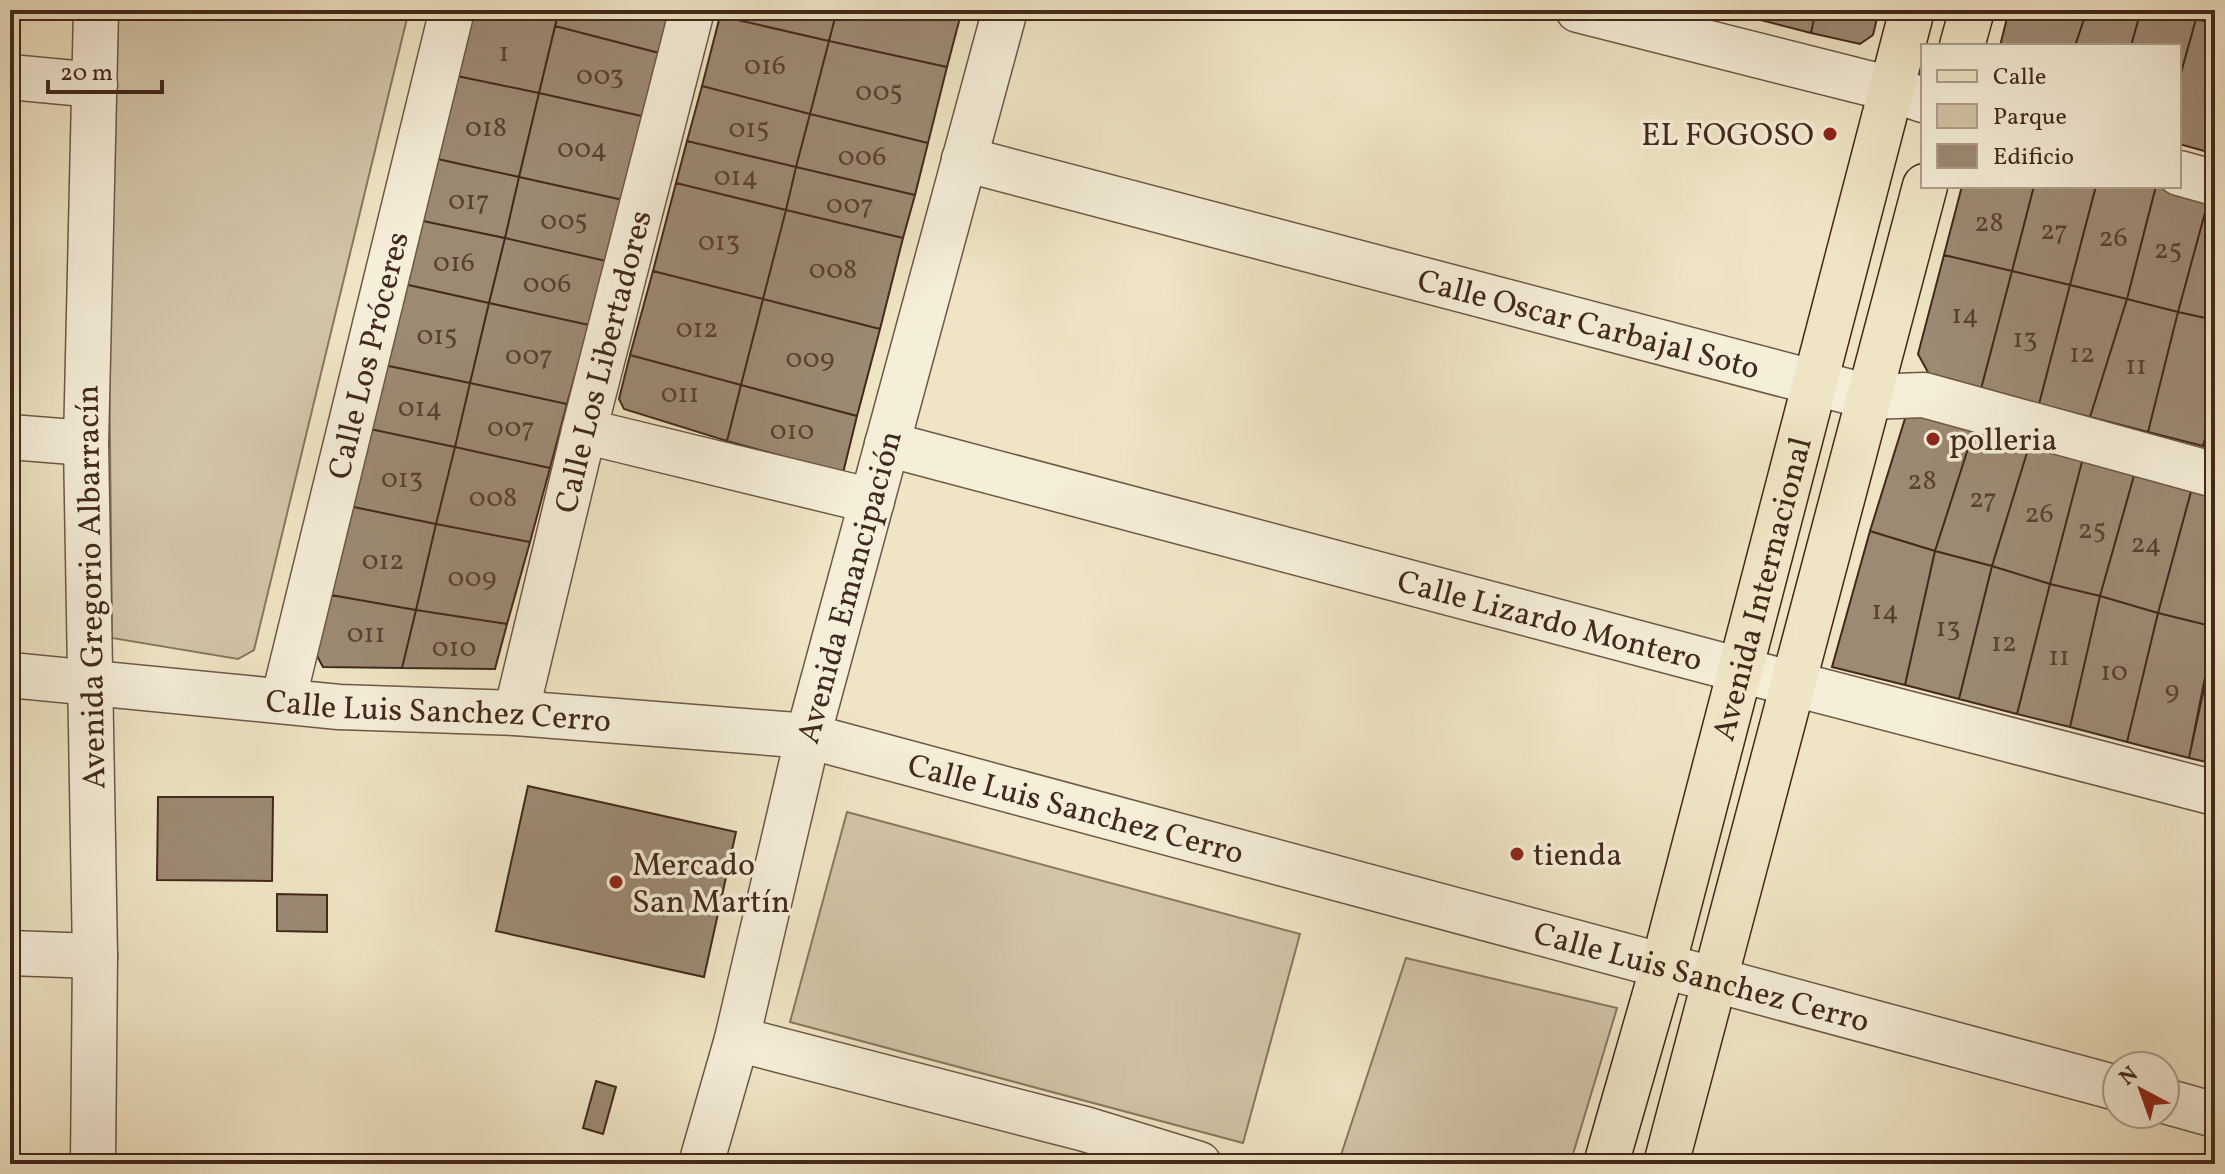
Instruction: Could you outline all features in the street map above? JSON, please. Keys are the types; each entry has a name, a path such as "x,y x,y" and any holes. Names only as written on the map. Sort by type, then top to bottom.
{"main road":[{"name":"Avenida Internacional","path":"1606,1164 1663,966 1815,383 1907,95 1912,10"},
{"path":"1963,44 1972,10"},
{"name":"Avenida Internacional","path":"1666,1164 1924,188"}],"street":[{"name":"Avenida Gregorio Albarracín","path":"93,1164 95,956 86,443 96,10"},
{"name":"Calle Los Próceres","path":"283,701 452,10"},
{"name":"Calle Los Libertadores","path":"516,713 584,431 692,10"},
{"name":"Avenida Emancipación","path":"701,1164 737,1039 808,736 1005,10"},
{"path":"1578,10 1907,95"},
{"path":"10,77 95,85"},
{"name":"Calle Oscar Carbajal Soto","path":"964,159 1869,397 1924,395 2215,475"},
{"path":"2181,174 2215,183"},
{"path":"584,431 872,501"},
{"path":"10,437 86,443"},
{"name":"Calle Lizardo Montero","path":"887,444 2215,793"},
{"name":"Calle Luis Sanchez Cerro","path":"10,675 339,707 516,713 808,736 2101,1084"},
{"path":"10,953 95,956"},
{"path":"737,1039 1085,1129 1199,1164"},
{"path":"2181,1105 2215,1115"}],"green space":[{"path":"117,10 409,10 254,650 238,659 112,638 107,149"},
{"path":"847,812 1300,934 1243,1143 790,1022"},
{"path":"1406,958 1617,1008 1570,1164 1338,1164"}],"building":[{"path":"468,10 559,10 539,93 452,75"},
{"path":"559,10 674,10 663,54 555,26"},
{"path":"722,10 837,10 829,41 720,16"},
{"path":"837,10 962,10 947,67 829,41"},
{"path":"1718,10 1759,10 1757,19"},
{"path":"1759,10 1816,10 1811,33 1757,19"},
{"path":"1816,10 1879,10 1873,35 1860,44 1811,33"},
{"path":"2009,10 2087,10 2076,44 2000,44"},
{"path":"2087,10 2141,10 2132,44 2076,44"},
{"path":"2141,10 2161,10 2196,19 2181,73 2181,44 2132,44"},
{"path":"2161,10 2199,10 2196,19"},
{"path":"2199,10 2215,10 2215,24 2196,19"},
{"path":"720,16 829,41 810,114 702,86"},
{"path":"2196,19 2215,24 2215,154 2181,145 2181,73"},
{"path":"555,26 663,54 646,117 539,93"},
{"path":"829,41 947,67 928,143 810,114"},
{"path":"452,75 539,93 519,177 433,158"},
{"path":"702,86 810,114 796,167 687,141"},
{"path":"539,93 646,117 623,200 519,177"},
{"path":"810,114 928,143 915,195 796,167"},
{"path":"687,141 796,167 786,210 676,183"},
{"path":"433,158 519,177 505,238 418,220"},
{"path":"796,167 915,195 903,238 786,210"},
{"path":"519,177 623,200 606,261 505,238"},
{"path":"676,183 786,210 763,299 653,271"},
{"path":"1961,188 2033,188 2012,271 1944,255"},
{"path":"2033,188 2095,188 2070,285 2012,271"},
{"path":"2095,188 2155,188 2127,299 2070,285"},
{"path":"2155,188 2209,198 2178,312 2127,299"},
{"path":"2209,198 2215,199 2215,320 2178,312"},
{"path":"786,210 903,238 880,329 763,299"},
{"path":"418,220 505,238 489,303 404,284"},
{"path":"505,238 606,261 589,325 489,303"},
{"path":"1944,255 2012,271 1981,389 1930,376 1918,354"},
{"path":"653,271 763,299 741,385 630,355"},
{"path":"2012,271 2070,285 2039,404 1981,389"},
{"path":"404,284 489,303 470,383 384,365"},
{"path":"2070,285 2127,299 2090,417 2039,404"},
{"path":"763,299 880,329 857,416 741,385"},
{"path":"2127,299 2178,312 2148,432 2090,417"},
{"path":"489,303 589,325 567,404 470,383"},
{"path":"2178,312 2215,320 2215,401 2203,446 2148,432"},
{"path":"630,355 741,385 727,441 624,409 619,399"},
{"path":"384,365 470,383 455,447 370,429"},
{"path":"470,383 567,404 550,468 455,447"},
{"path":"741,385 857,416 843,473 727,441"},
{"path":"2215,401 2215,449 2203,446"},
{"path":"1908,409 1975,427 1935,551 1870,531"},
{"path":"1975,427 2030,443 1992,566 1935,551"},
{"path":"370,429 455,447 436,524 349,506"},
{"path":"2030,443 2083,458 2050,584 1992,566"},
{"path":"455,447 550,468 530,542 436,524"},
{"path":"2083,458 2135,472 2100,596 2050,584"},
{"path":"2135,472 2192,488 2158,613 2100,596"},
{"path":"2192,488 2215,495 2215,627 2158,613"},
{"path":"349,506 436,524 416,610 331,595"},
{"path":"436,524 530,542 507,624 416,610"},
{"path":"1870,531 1935,551 1905,685 1832,667"},
{"path":"1935,551 1992,566 1959,699 1905,685"},
{"path":"1992,566 2050,584 2017,714 1959,699"},
{"path":"2050,584 2100,596 2070,727 2017,714"},
{"path":"331,595 416,610 402,668 323,667 316,654"},
{"path":"2100,596 2158,613 2127,742 2070,727"},
{"path":"416,610 507,624 495,669 402,668"},
{"path":"2158,613 2215,627 2189,758 2127,742"},
{"path":"2215,637 2215,764 2189,758"},
{"name":"Mercado San Martín","path":"528,786 736,832 704,977 496,931"},
{"path":"158,797 273,797 272,881 157,880"},
{"path":"277,894 327,895 327,932 277,931"},
{"path":"596,1081 616,1087 603,1134 583,1128"}],"place":[{"name":"EL FOGOSO","path":"1830,134"},
{"name":"polleria","path":"1933,439"},
{"name":"tienda","path":"1517,854"},
{"name":"Mercado San Martín","path":"616,882"}]}
